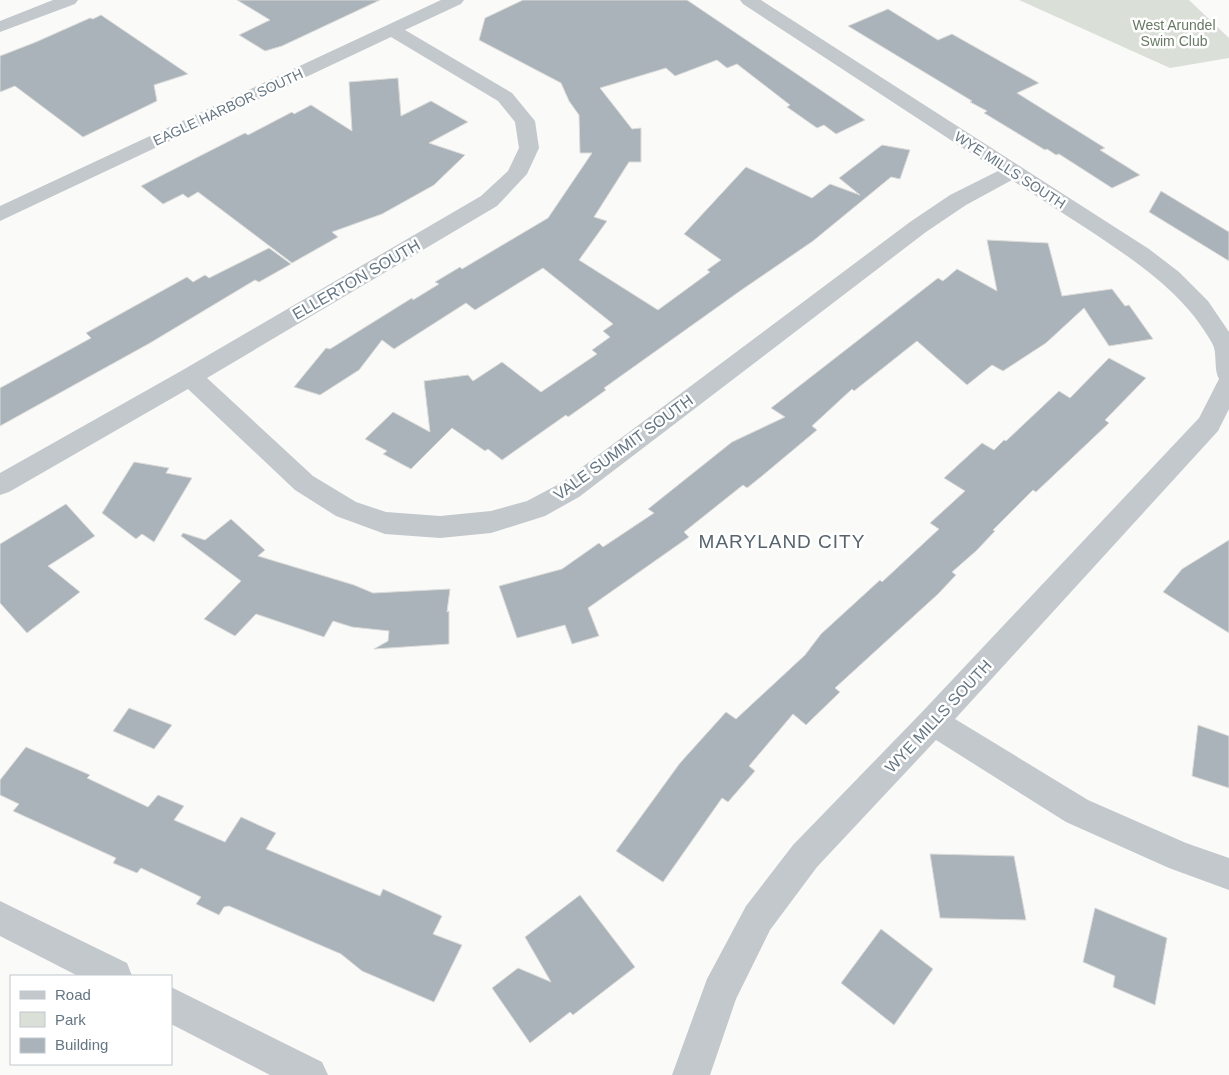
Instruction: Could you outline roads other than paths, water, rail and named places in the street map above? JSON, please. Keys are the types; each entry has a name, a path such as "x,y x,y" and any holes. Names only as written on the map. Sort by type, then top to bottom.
{"street":[{"path":"0,28 69,0"},
{"name":"EAGLE HARBOR SOUTH","path":"0,214 455,0"},
{"name":"WYE MILLS SOUTH","path":"749,0 1141,254 1171,277 1200,306 1225,344 1229,375"},
{"name":"ELLERTON SOUTH","path":"0,485 190,377 489,201 517,174 529,148 525,121 505,97 392,30"},
{"name":"VALE SUMMIT SOUTH","path":"190,377 304,483 346,509 385,523 440,527 491,522 535,508 570,490 918,227 958,200 1012,172"},
{"name":"WYE MILLS SOUTH","path":"690,1075 720,992 758,918 805,856 933,722 1209,424 1229,384"},
{"path":"933,722 1077,811 1181,857 1229,874"},
{"path":"0,918 112,975"},
{"path":"172,1006 309,1075"}],"district":[{"name":"MARYLAND CITY","path":"782,541"}],"park label":[{"name":"West Arundel Swim Club","path":"1174,33"}]}
